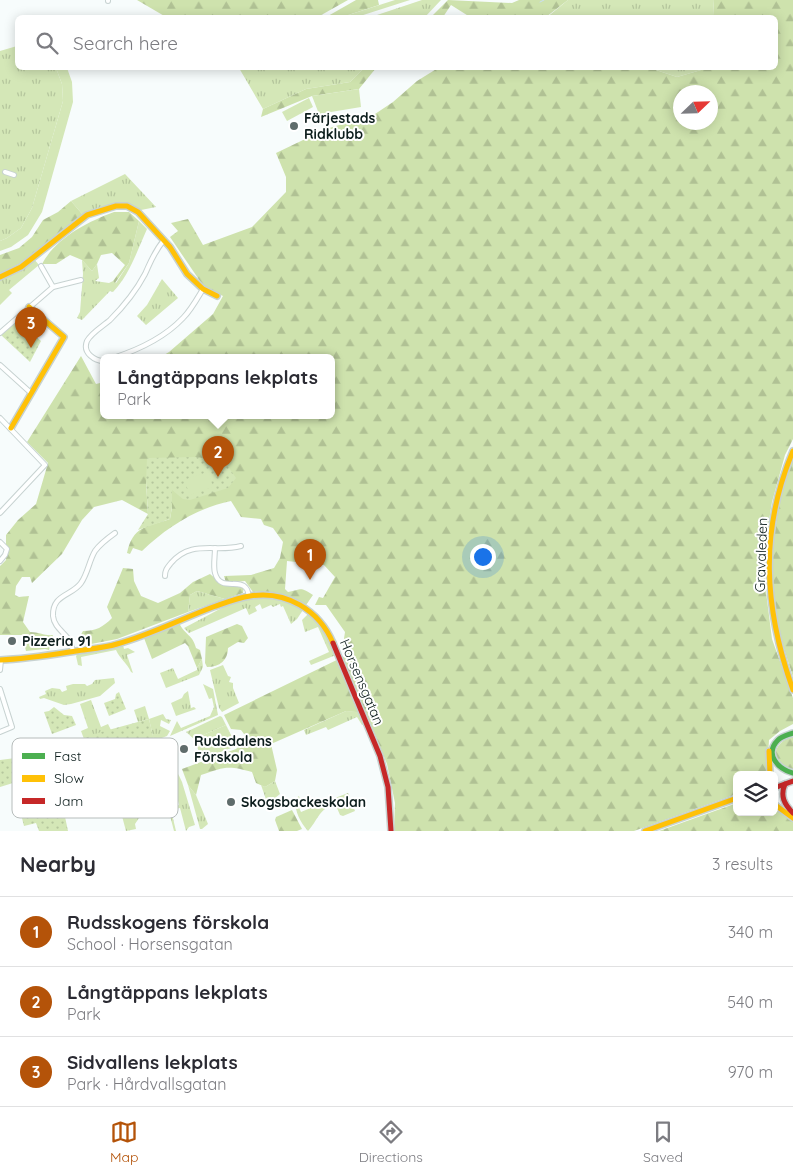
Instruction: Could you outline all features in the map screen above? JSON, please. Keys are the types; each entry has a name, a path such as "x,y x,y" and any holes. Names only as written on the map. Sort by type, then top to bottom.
{"street":[{"path":"5,172 14,175"},
{"path":"0,277 21,267 88,216 116,206 127,206 138,212 164,240 187,274 203,289 217,296"},
{"path":"100,361 94,360 90,355 86,348 87,341 111,319 136,290 154,251 164,240"},
{"path":"41,266 53,287"},
{"path":"0,333 53,287 81,280"},
{"path":"124,354 162,336 183,318 203,289"},
{"path":"11,428 64,337 29,307"},
{"path":"0,365 31,393"},
{"path":"0,418 45,465 0,513"},
{"name":"Gravaleden","path":"793,451 775,498 769,582 776,638 793,690"},
{"path":"73,652 70,641 53,619 55,604 60,597 81,584 90,567 94,553 114,533"},
{"path":"0,542 7,550 6,555 0,561"},
{"path":"165,576 166,569 175,559 190,549 241,546"},
{"path":"215,548 215,573 218,580 225,584 241,584 246,588 249,596"},
{"name":"Horsensgatan","path":"0,660 22,659 114,645 141,637 195,614 249,596 261,594 278,597 308,608 328,631 383,761 389,791 392,831"},
{"path":"0,660 0,670"},
{"path":"0,689 12,727 0,732"},
{"path":"770,771 769,754 771,744 779,735 793,729"},
{"path":"793,733 778,740 774,746 773,753 774,760 779,768 793,773"},
{"path":"778,785 785,784 793,779"},
{"path":"778,785 793,779"},
{"path":"785,784 782,790 783,798 793,813"},
{"path":"645,831 733,801"},
{"path":"655,831 733,802"},
{"path":"778,807 793,818"}],"green space":[{"path":"137,0 348,0 321,15 163,15"},
{"path":"356,0 378,0 379,5 348,15 330,15"},
{"path":"395,0 410,0 363,15 348,15"},
{"path":"422,0 441,0 427,15 377,15"},
{"path":"448,0 512,3 519,0 568,0 549,15 467,15 451,5 444,15 433,15"},
{"path":"568,0 714,0 713,15 550,15"},
{"path":"714,0 793,0 793,439 785,455 772,502 765,545 765,584 772,639 793,698 793,724 769,740 767,771 733,771 733,795 634,831 394,831 395,803 387,764 366,713 346,711 271,744 277,770 275,781 265,787 256,783 252,772 237,768 226,768 201,775 196,795 188,785 182,769 236,749 247,738 241,730 231,729 224,715 347,655 343,645 345,632 326,605 315,605 319,597 323,598 335,577 324,565 287,561 285,589 288,592 305,590 313,595 306,605 281,595 253,592 245,581 226,583 224,576 251,575 274,568 280,558 283,542 273,528 264,525 261,519 241,517 231,501 206,508 172,526 142,551 133,548 130,554 127,553 137,532 147,526 170,519 172,489 228,488 146,482 148,514 122,500 94,507 82,520 62,554 32,583 30,577 22,577 16,586 15,595 19,597 29,596 23,622 30,632 53,635 49,650 26,651 22,635 0,635 0,566 6,560 6,535 18,520 36,504 48,463 27,442 81,356 96,384 100,383 100,419 335,419 335,354 166,354 213,314 223,296 204,287 170,237 178,231 171,223 188,219 203,245 252,227 286,192 286,177 276,153 326,129 375,114 393,102 417,81 435,70 656,70 677,77 701,70 778,70 778,15 713,15"},
{"path":"15,47 15,70 57,70 62,84 63,101 32,208 21,228 0,241 0,51"},
{"path":"57,70 68,70 72,82 73,102 42,212 28,235 11,247 0,251 0,241 21,228 32,208 63,101 62,84"},
{"path":"240,70 362,70 350,82 306,89 263,109"},
{"path":"362,70 374,70 359,89 312,96 261,117 263,109 306,89 350,82"},
{"path":"656,70 701,70 677,77"},
{"path":"359,89 361,107 319,114 312,96"},
{"path":"309,98 313,107 287,121 282,112"},
{"path":"125,174 156,207 141,210 118,203 83,215 71,201"},
{"path":"71,201 83,215 19,264 0,274 0,255 19,248 32,237 43,220 58,212"},
{"path":"114,212 129,212 139,221 129,263 115,283 113,281 125,265 112,253 101,255 92,271 82,260 70,255 56,264 42,264 55,246 73,232"},
{"path":"139,221 147,229 124,278 113,292 110,291 82,320 77,318 80,312 83,274 82,260 92,271 97,264 99,278 95,281 109,283 113,281 116,283 129,263"},
{"path":"34,259 39,265 9,290 12,293 0,305 0,280"},
{"path":"162,279 178,298 146,325 137,316 147,305"},
{"path":"17,320 41,341 30,362 1,335"},
{"path":"197,457 225,462 236,478 228,488 190,500 183,499 172,490 170,519 138,530 148,514 147,458"},
{"path":"793,459 793,677 776,623 771,574 773,544 780,498"},
{"path":"208,472 213,487 190,495 184,480"},
{"path":"123,568 133,569 134,581 141,596 158,603 180,593 193,582 210,574 217,580 244,585 243,593 225,599 197,591 190,595 188,612 117,639 86,645 79,638 83,631 99,628 112,618 107,607"},
{"path":"197,591 225,599 188,612 190,595"},
{"path":"265,597 283,600 303,610 291,624 283,606 281,607 280,604 262,609 260,604 255,607 257,611 249,615 246,608 189,633 184,628 233,602 246,598"},
{"path":"308,614 322,628 336,655 311,665 309,661 329,652 318,627 305,632 302,620"},
{"path":"179,623 193,640 196,648 200,650 202,659 197,668 185,643 152,659 144,638"},
{"path":"237,624 242,626 248,638 244,643 238,642 228,648 227,656 222,662 212,667 207,667 205,663 206,637"},
{"path":"123,645 124,649 128,648 135,652 127,655 133,673 116,650 81,657 82,666 78,665 76,656 78,653"},
{"path":"202,659 203,667 199,675 166,688 160,673 173,668 178,679 197,670"},
{"path":"223,665 228,676 231,677 229,682 233,683 239,703 222,712 219,708 210,670"},
{"path":"114,678 115,683 100,696 71,704 64,705 44,698 40,699 39,697 46,694 45,691 52,688 60,689 62,692 67,690 66,686 73,684 85,684 87,686 95,680"},
{"path":"203,684 213,689 218,715 170,736 177,721 181,728 210,716 214,707 212,698 209,699"},
{"path":"188,691 191,708 194,707 196,709 176,716 171,703 182,698"},
{"path":"119,692 126,709 109,716 104,703 115,699 116,694"},
{"path":"91,700 101,727 108,724 111,730 84,738 81,731 88,728 80,704"},
{"path":"145,706 149,719 138,722 134,710"},
{"path":"54,707 64,715 72,716 76,725 52,734 44,712"},
{"path":"346,711 361,712 365,724 362,725 357,717 328,730 326,727 306,735 304,730"},
{"path":"163,714 166,719 171,720 169,724 161,720 160,726 170,731 167,736 153,738 149,719"},
{"path":"220,716 226,725 194,739 186,732"},
{"path":"149,719 154,738 85,738"},
{"path":"226,725 235,743 234,747 193,762 193,760 233,743"},
{"path":"226,725 234,743 201,757 194,739"},
{"path":"793,736 793,770 779,764 775,754 780,744"},
{"path":"12,758 12,783 0,787 0,760"},
{"path":"178,775 195,825 189,827 186,831 180,808 178,808"},
{"path":"275,781 280,794 275,798 278,803 269,808 261,785 265,787"},
{"path":"188,785 196,795 208,824 202,829 200,829"},
{"path":"348,793 350,797 346,799 347,803 351,801 355,811 343,816 340,815 334,801 335,798"},
{"path":"299,796 300,800 297,803 301,812 330,800 332,805 321,813 308,831 297,812 295,799"},
{"path":"733,804 733,816 778,816 778,809 793,820 793,831 659,831"},
{"path":"292,810 302,829 297,831 279,831 275,820 276,817"},
{"path":"22,818 65,818 68,831 39,831 36,823 24,826"},
{"path":"122,818 139,818 135,824 136,829 126,831"},
{"path":"171,818 173,818 176,831 174,831"}],"waterway":[{"path":"540,2 544,0"}],"traffic: fast":[{"path":"793,733 780,739 774,745 772,751 778,764 793,773"}],"traffic: slow":[{"path":"0,277 21,267 87,215 116,206 127,206 138,212 170,247 187,274 203,289 217,296"},
{"path":"11,428 64,337 29,307"},
{"path":"793,451 782,481 775,511 770,541 769,570 771,600 776,629 783,660 793,690"},
{"path":"0,660 38,657 112,645 141,636 240,598 263,595 276,596 300,605 319,621 333,643"},
{"path":"769,751 770,771"},
{"path":"645,831 733,799"},
{"path":"778,807 793,818"}],"traffic: jam":[{"path":"333,643 380,756 388,787 391,831"},
{"path":"778,787 793,781"},
{"path":"785,784 784,800 793,813"}],"place":[{"name":"Färjestads Ridklubb","path":"294,126"},
{"name":"Sidvallens lekplats","path":"31,348"},
{"name":"Långtäppans lekplats","path":"218,477"},
{"name":"Rudsskogens förskola","path":"310,580"},
{"name":"Pizzeria 91","path":"12,641"},
{"name":"Rudsdalens Förskola","path":"184,749"},
{"name":"Skogsbackeskolan","path":"231,802"}]}
